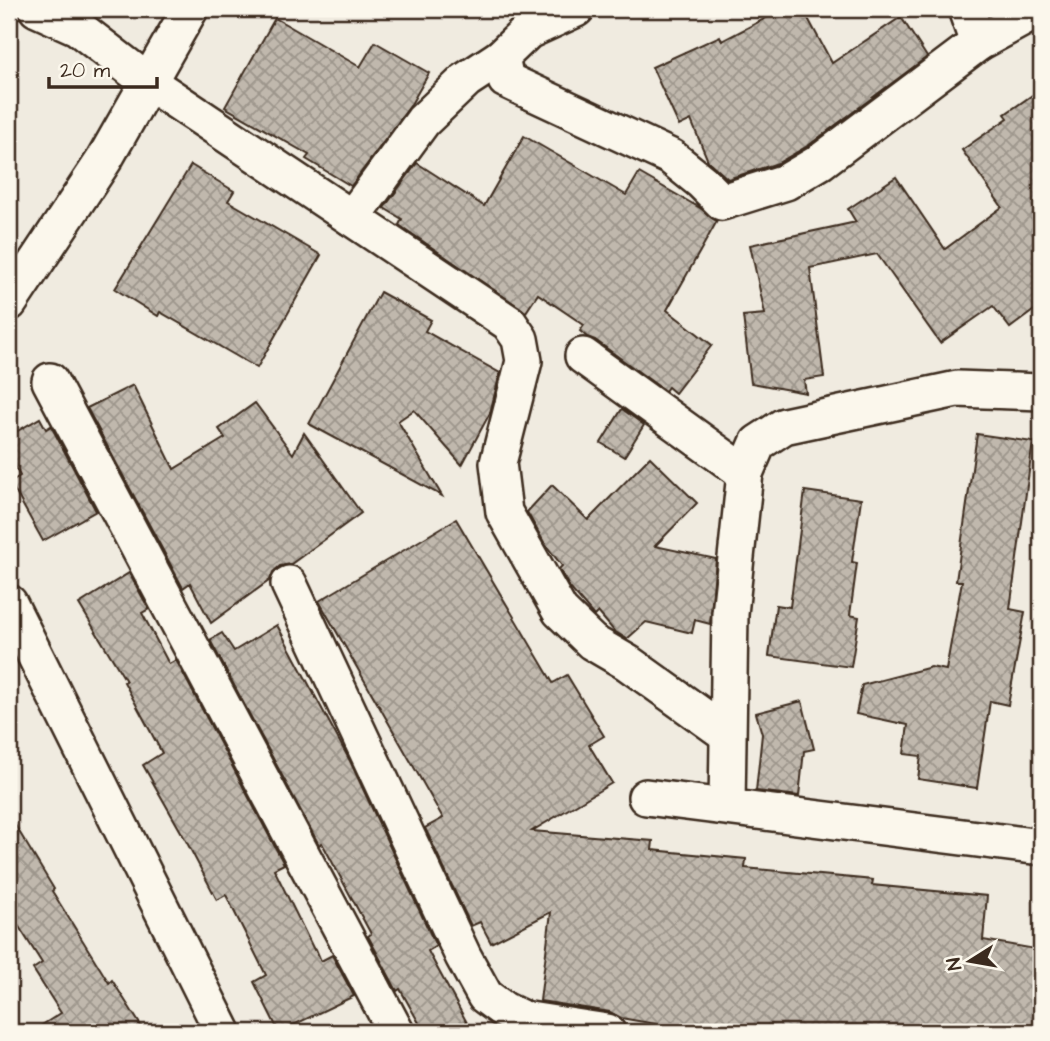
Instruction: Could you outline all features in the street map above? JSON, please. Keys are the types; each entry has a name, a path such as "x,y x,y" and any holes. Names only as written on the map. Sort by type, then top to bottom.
{"street":[{"path":"37,9 77,27 148,82 509,323 520,339 524,361 498,463 504,512 559,611 593,642 628,663 727,734"},
{"path":"9,303 104,160 190,9"},
{"path":"352,218 423,121 466,80 501,57 528,31 576,9"},
{"path":"966,9 978,43"},
{"path":"501,57 506,80 671,157 722,202 786,181 820,162 978,43 1040,9"},
{"path":"583,356 745,473"},
{"path":"50,381 396,1032"},
{"path":"727,805 730,614 745,473 758,443 784,426 957,389 1041,392"},
{"path":"289,584 463,956 485,996 523,1019 597,1032"},
{"path":"9,603 223,1032"},
{"path":"646,796 1041,847 1041,841"}],"building":[{"path":"783,9 803,9 832,63 901,17 927,57 809,145 778,163 728,179 708,161 691,120 679,126 652,67 720,36 722,41"},
{"path":"275,18 360,67 375,42 429,73 410,106 351,186 306,159 309,155 225,107"},
{"path":"1041,89 1041,305 1010,328 993,306 940,343 877,254 810,268 824,377 804,380 806,393 751,383 743,316 765,314 750,245 856,222 848,209 896,177 945,249 1002,207 962,150 1008,118 1005,114"},
{"path":"524,136 626,195 639,173 700,208 717,221 667,310 712,345 675,393 668,387 665,391 587,337 580,331 584,325 538,294 526,312 399,225 402,219 384,208 417,163 484,206"},
{"path":"191,165 234,191 228,201 321,255 257,368 160,312 158,316 115,289"},
{"path":"380,292 431,320 425,331 500,373 490,413 462,465 414,410 398,421 442,496 309,424"},
{"path":"133,385 174,469 225,438 219,429 255,403 293,454 304,433 361,513 291,564 280,566 273,572 270,580 211,623 190,583 183,588 87,408"},
{"path":"622,409 644,425 624,457 601,443"},
{"path":"40,418 46,429 51,426 96,511 43,541 10,482 20,476 9,456 9,436"},
{"path":"977,434 1033,442 1010,609 1025,612 1008,705 990,701 977,788 918,779 921,756 904,754 908,725 856,714 862,685 931,667 946,670 962,581 956,581"},
{"path":"650,457 697,503 655,546 716,559 710,624 695,620 692,633 646,622 627,639 614,631 598,612 594,616 570,588 559,569 562,566 545,544 527,512 552,485 588,520"},
{"path":"805,491 861,499 852,562 857,563 850,615 859,617 851,667 769,656 776,605 790,607"},
{"path":"456,519 553,683 567,675 604,736 589,745 612,783 532,831 653,841 652,850 746,859 745,868 873,880 872,885 987,896 983,940 1041,950 1041,1032 701,1032 621,1018 610,1012 540,1001 551,912 491,943 480,922 471,926 425,828 443,818 319,601"},
{"path":"129,573 149,609 142,613 169,664 176,660 284,864 274,869 314,950 316,949 321,961 332,955 354,996 279,1032 254,982 266,975 226,895 217,900 143,765 162,753 124,682 126,681 79,604"},
{"path":"277,625 350,761 436,946 428,951 472,1032 424,1032 400,989 397,991 368,936 371,934 322,843 319,845 210,640 222,633 234,651"},
{"path":"802,701 814,749 804,751 799,796 756,791 762,734 756,713"},
{"path":"9,815 109,983 112,980 145,1032 31,1032 61,1013 33,969 42,963 9,911"}]}
